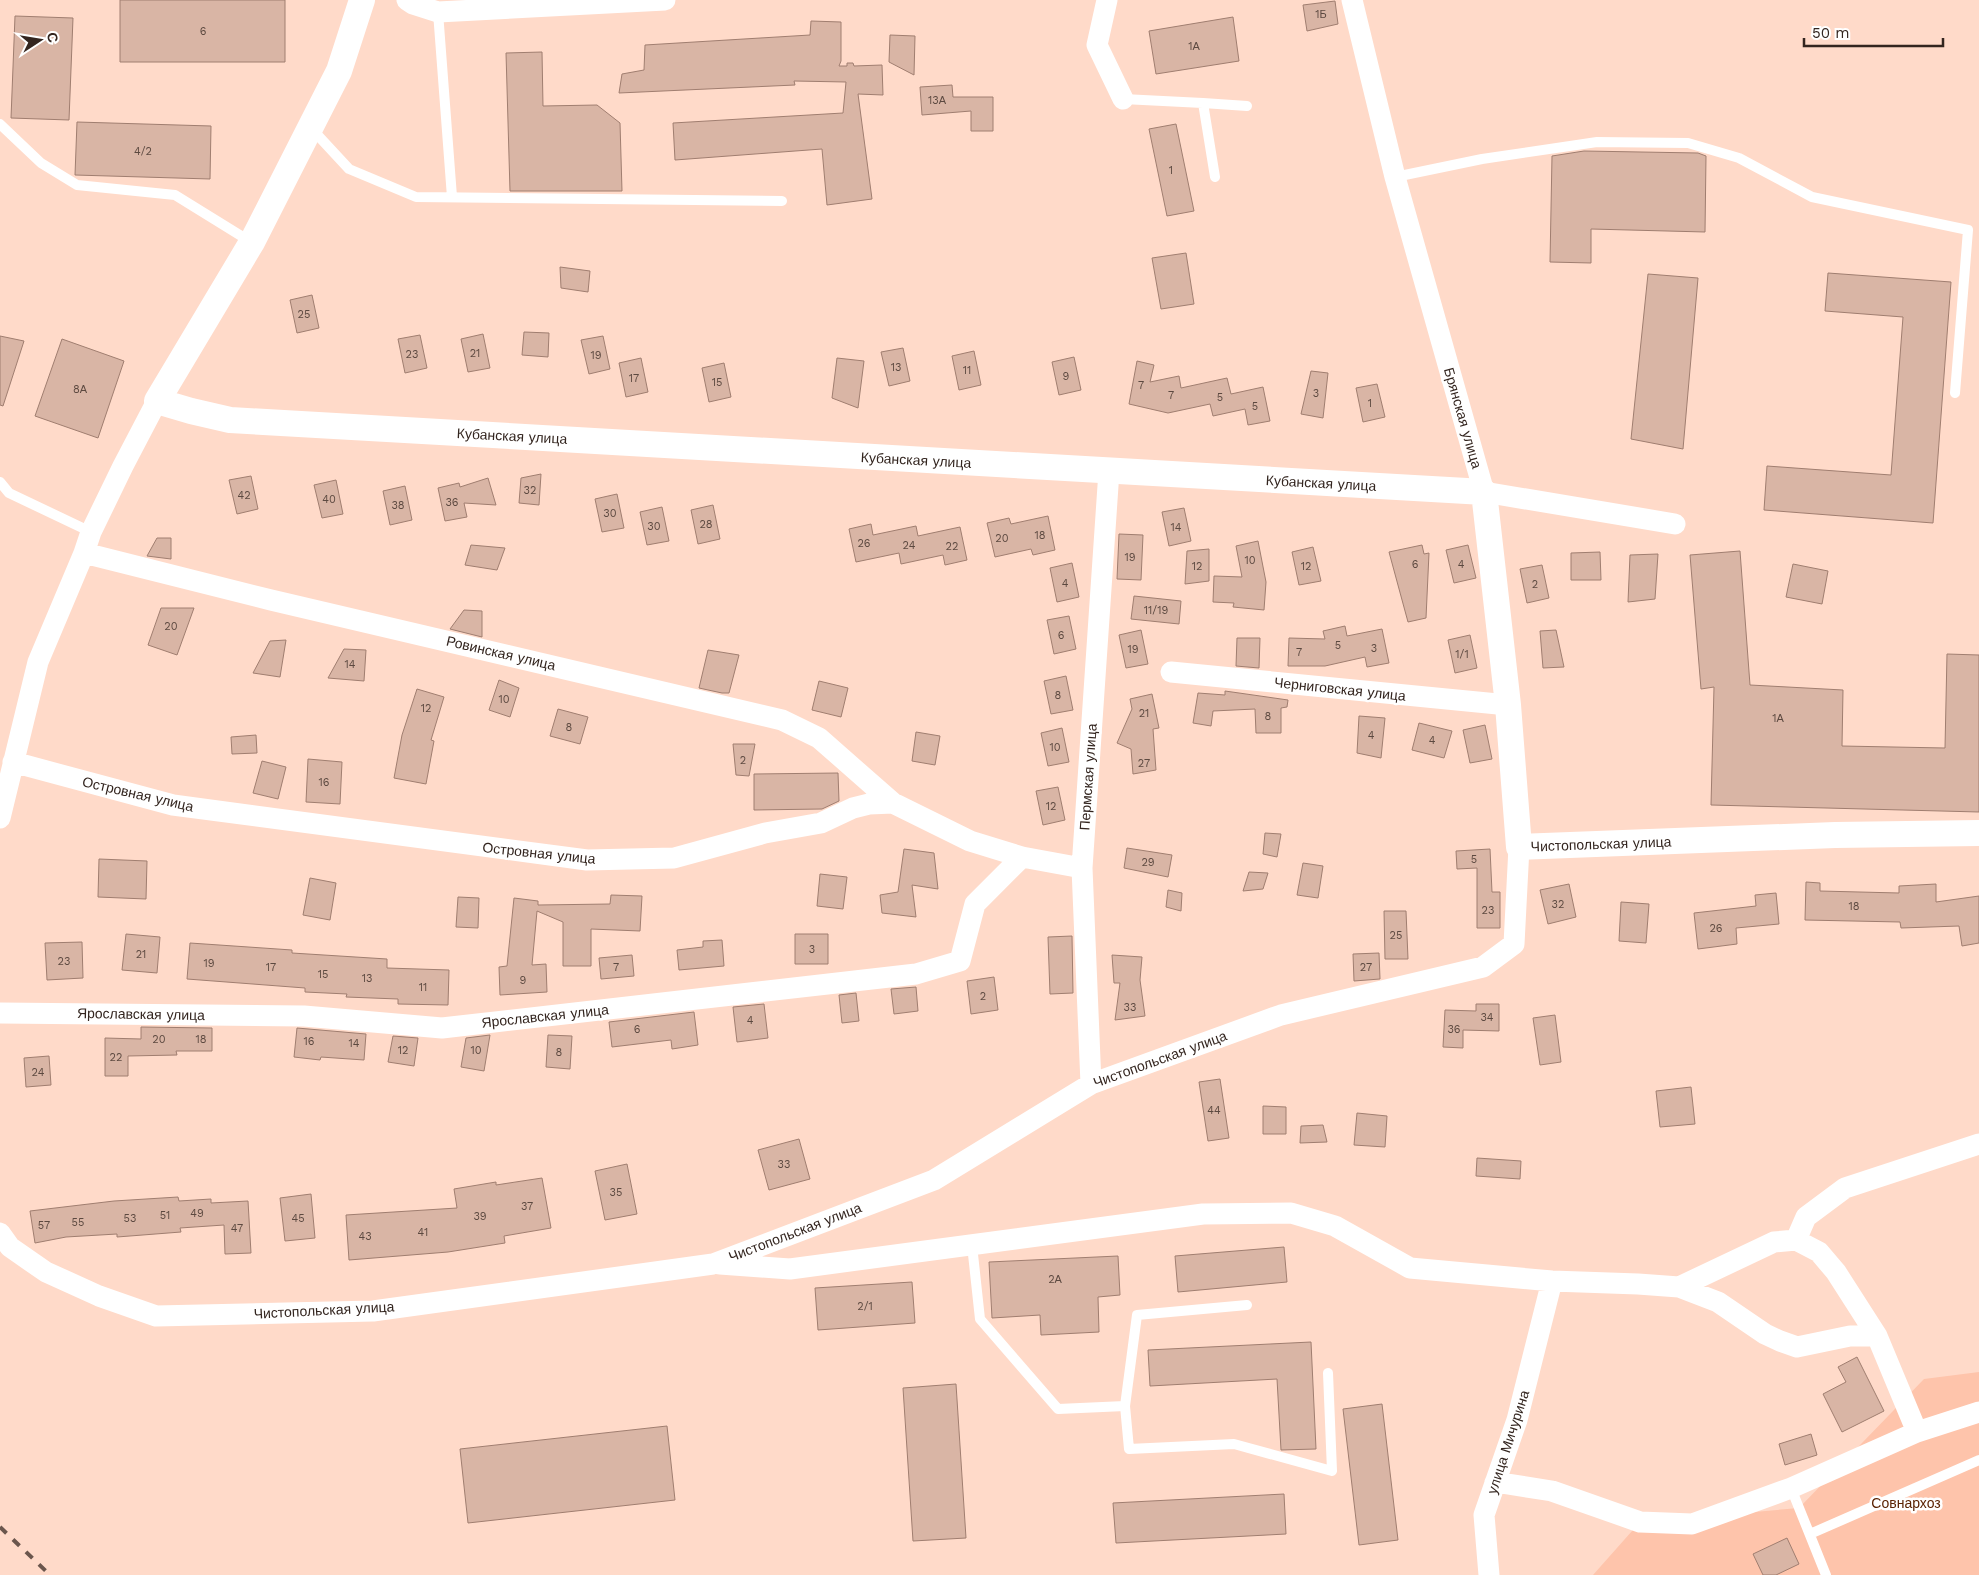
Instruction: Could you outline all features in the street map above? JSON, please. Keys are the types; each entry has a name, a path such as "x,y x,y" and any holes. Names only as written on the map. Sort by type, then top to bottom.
{"street":[{"path":"0,818 38,662 91,532 157,401 252,242 339,71 362,0"},
{"path":"407,0 438,12 665,0"},
{"path":"1107,0 1097,45 1123,99"},
{"name":"Брянская улица","path":"1352,0 1394,177 1484,492 1508,705 1519,846"},
{"name":"Кубанская улица","path":"157,401 230,420 1484,492 1675,524"},
{"name":"Пермская улица","path":"1090,1084 1082,868 1108,471"},
{"name":"Ровинская улица","path":"84,553 271,600 564,667 782,720 818,738 853,766 893,803"},
{"name":"Черниговская улица","path":"1171,672 1508,705"},
{"name":"Островная улица","path":"13,762 173,805 587,860 674,858 766,832 821,823 853,808 869,804 893,803 970,841 1022,857 1082,868"},
{"name":"Чистопольская улица","path":"0,1233 10,1247 46,1272 99,1296 156,1316 373,1311 713,1264 934,1180 1090,1084 1282,1015 1483,967 1514,944 1519,846 1979,832"},
{"name":"Ярославская улица","path":"0,1013 304,1016 442,1028 916,974 960,961 975,904 1022,857"},
{"path":"1796,1240 1806,1217 1845,1188 1979,1144"},
{"path":"713,1264 790,1269 1204,1214 1292,1213 1335,1226 1410,1268 1552,1281 1678,1287 1718,1302 1765,1334 1780,1342 1797,1347 1850,1336 1877,1336"},
{"path":"1678,1287 1774,1242 1796,1240 1819,1252 1836,1272 1877,1336 1917,1432"},
{"name":"улица Мичурина","path":"1489,1575 1484,1515 1517,1420 1552,1281"},
{"path":"1495,1482 1552,1491 1640,1522 1692,1524 1791,1488 1917,1432 1979,1412"}],"lane":[{"path":"438,12 452,198"},
{"path":"1123,99 1247,106"},
{"path":"1203,103 1215,177"},
{"path":"0,124 41,163 77,185 174,195 252,242"},
{"path":"310,128 349,170 416,197 782,201"},
{"path":"1394,177 1482,159 1597,142 1688,143 1739,158 1812,197 1968,230 1955,393"},
{"path":"0,482 9,493 91,532"},
{"path":"972,1245 980,1319 1058,1410 1125,1406"},
{"path":"1247,1305 1137,1315 1125,1406 1129,1449 1234,1444 1332,1471 1328,1372"},
{"path":"1810,1534 1979,1460"},
{"path":"1791,1488 1826,1575"}],"green space":[{"name":"Совнархоз","path":"1979,1372 1979,1575 1593,1575 1640,1522 1799,1508 1924,1379"}],"building":[{"path":"120,0 285,0 285,62 120,62"},
{"path":"1335,1 1338,24 1307,31 1303,5"},
{"path":"15,16 73,18 69,120 11,118"},
{"path":"1233,17 1239,61 1156,74 1149,31"},
{"path":"811,21 841,22 841,61 839,66 847,66 847,63 853,63 854,66 882,65 883,95 858,94 872,199 827,205 822,149 675,160 673,123 843,113 846,82 794,81 795,85 619,93 622,74 644,70 645,45 810,35"},
{"path":"890,35 915,36 914,75 889,62"},
{"path":"542,52 543,106 597,105 620,123 622,191 510,191 506,53"},
{"path":"952,85 953,97 993,97 993,131 971,131 971,111 922,115 920,87"},
{"path":"77,122 211,126 210,179 75,175"},
{"path":"1176,124 1194,211 1167,216 1149,129"},
{"path":"1584,151 1698,153 1706,156 1705,232 1591,229 1591,263 1550,262 1552,156"},
{"path":"1186,253 1194,304 1161,309 1152,258"},
{"path":"560,267 590,271 588,292 561,288"},
{"path":"1828,273 1951,282 1933,523 1764,510 1767,466 1891,475 1903,317 1825,311"},
{"path":"1648,274 1698,278 1683,449 1631,439"},
{"path":"312,295 319,328 297,333 290,300"},
{"path":"524,332 549,333 548,357 522,355"},
{"path":"483,334 490,368 468,372 461,339"},
{"path":"420,335 427,368 405,373 398,339"},
{"path":"0,336 24,341 3,406 0,405"},
{"path":"603,336 610,369 589,374 581,340"},
{"path":"62,339 124,361 98,438 35,416"},
{"path":"903,348 910,381 889,386 881,352"},
{"path":"974,351 981,385 959,390 952,356"},
{"path":"1074,357 1081,390 1059,395 1052,362"},
{"path":"641,358 648,392 626,397 619,363"},
{"path":"837,358 864,361 858,408 832,398"},
{"path":"1137,361 1154,365 1150,382 1179,376 1181,388 1227,378 1231,394 1263,387 1270,421 1248,425 1245,409 1213,416 1210,404 1168,413 1129,404"},
{"path":"724,363 731,397 709,402 702,368"},
{"path":"1311,371 1328,373 1323,418 1301,414"},
{"path":"1377,384 1385,417 1363,422 1356,388"},
{"path":"541,474 539,505 519,503 521,478"},
{"path":"251,476 258,509 237,514 229,480"},
{"path":"488,478 496,505 464,503 467,517 445,521 438,488 459,483 460,487"},
{"path":"336,480 343,514 322,518 314,485"},
{"path":"405,486 412,520 390,525 383,491"},
{"path":"617,494 624,528 602,532 595,499"},
{"path":"713,505 720,539 698,544 691,510"},
{"path":"662,507 669,541 647,545 640,512"},
{"path":"1184,508 1191,541 1169,546 1162,512"},
{"path":"1048,516 1055,550 1033,555 1031,549 995,557 987,523 1009,518 1011,524"},
{"path":"871,524 873,535 916,526 918,536 960,527 967,560 945,565 943,555 901,564 899,553 856,562 849,529"},
{"path":"1119,534 1143,535 1141,580 1117,579"},
{"path":"157,538 171,538 171,559 147,556"},
{"path":"1258,541 1266,582 1264,610 1233,607 1234,603 1213,602 1214,576 1242,577 1236,546"},
{"path":"471,545 505,548 497,570 465,565"},
{"path":"1422,545 1424,554 1429,553 1426,618 1408,622 1389,552"},
{"path":"1468,545 1476,578 1454,583 1446,550"},
{"path":"1313,547 1321,581 1299,585 1292,552"},
{"path":"1209,549 1209,581 1185,584 1187,551"},
{"path":"1740,551 1750,685 1843,690 1842,746 1945,748 1947,654 1979,655 1979,812 1711,805 1714,687 1701,689 1690,555"},
{"path":"1600,552 1601,580 1571,580 1571,553"},
{"path":"1658,554 1655,599 1628,602 1630,555"},
{"path":"1072,563 1079,597 1057,602 1050,568"},
{"path":"1793,564 1828,571 1822,604 1786,597"},
{"path":"1542,565 1549,598 1527,603 1520,569"},
{"path":"1134,596 1181,601 1179,624 1131,619"},
{"path":"161,608 194,608 177,655 148,645"},
{"path":"464,610 482,611 482,637 450,629"},
{"path":"1069,616 1076,649 1054,654 1047,620"},
{"path":"1345,626 1347,636 1382,629 1389,663 1367,667 1365,657 1325,666 1288,666 1289,638 1325,639 1323,631"},
{"path":"1141,630 1148,664 1126,668 1119,635"},
{"path":"1556,630 1564,667 1543,668 1540,631"},
{"path":"1470,635 1477,668 1455,673 1448,640"},
{"path":"1237,638 1260,638 1259,668 1236,666"},
{"path":"286,640 280,677 253,673 270,641"},
{"path":"344,649 366,650 364,681 328,678"},
{"path":"708,650 739,655 729,693 699,688"},
{"path":"1066,676 1073,710 1051,714 1044,681"},
{"path":"499,680 519,688 510,717 489,710"},
{"path":"819,681 848,688 841,717 812,710"},
{"path":"417,689 444,697 431,740 434,741 426,784 394,778 402,735"},
{"path":"1225,691 1288,700 1287,707 1281,708 1281,733 1256,733 1255,709 1213,711 1211,726 1193,723 1198,693 1225,695"},
{"path":"1152,694 1159,728 1153,729 1156,770 1133,774 1131,749 1117,743 1132,709 1130,699"},
{"path":"558,709 588,717 580,744 550,736"},
{"path":"1359,716 1385,718 1381,758 1357,753"},
{"path":"1419,723 1452,731 1444,758 1412,750"},
{"path":"1485,725 1492,759 1470,763 1463,730"},
{"path":"1062,728 1069,762 1048,766 1041,733"},
{"path":"916,732 940,736 935,765 912,761"},
{"path":"256,735 257,753 232,754 231,737"},
{"path":"733,744 755,744 749,776 736,775"},
{"path":"308,759 342,762 340,804 306,802"},
{"path":"262,761 286,767 278,799 253,793"},
{"path":"838,773 839,801 822,809 754,810 754,774"},
{"path":"1058,787 1065,820 1043,825 1036,791"},
{"path":"1265,833 1281,834 1277,857 1263,854"},
{"path":"1127,848 1172,855 1168,877 1124,868"},
{"path":"904,849 934,853 938,889 912,885 916,917 882,913 880,895 898,892"},
{"path":"1490,849 1492,892 1500,892 1500,928 1477,928 1477,868 1457,869 1456,851"},
{"path":"99,859 147,861 146,899 98,897"},
{"path":"1303,863 1323,866 1318,898 1297,895"},
{"path":"1249,872 1268,873 1263,889 1243,891"},
{"path":"820,874 847,877 843,909 817,906"},
{"path":"310,878 336,883 330,920 303,915"},
{"path":"1806,882 1820,883 1820,891 1899,893 1899,886 1936,884 1936,902 1979,896 1979,943 1962,946 1959,926 1901,928 1900,922 1805,920"},
{"path":"1569,884 1576,917 1548,924 1540,890"},
{"path":"1168,890 1182,893 1181,911 1166,907"},
{"path":"1776,893 1779,924 1736,928 1737,944 1698,949 1694,913 1756,906 1755,895"},
{"path":"611,895 642,896 640,931 591,929 591,966 563,966 563,922 537,911 532,965 546,964 547,992 500,995 499,967 507,966 514,898 538,901 538,905 610,904"},
{"path":"458,897 479,898 478,928 456,927"},
{"path":"1621,902 1649,904 1646,943 1619,941"},
{"path":"1384,911 1406,911 1408,959 1385,959"},
{"path":"126,934 160,937 157,973 122,970"},
{"path":"795,934 828,934 828,964 795,964"},
{"path":"1072,936 1073,993 1050,994 1048,937"},
{"path":"722,940 724,966 679,970 677,950 703,947 703,941"},
{"path":"82,942 83,978 47,980 45,943"},
{"path":"190,943 292,950 292,953 387,959 387,968 449,970 448,1005 398,1004 398,999 346,997 347,994 305,992 305,988 187,979"},
{"path":"1379,953 1380,979 1354,981 1353,954"},
{"path":"632,955 634,976 601,979 599,958"},
{"path":"1112,955 1142,957 1140,980 1145,1016 1115,1020 1120,983 1114,983"},
{"path":"994,977 998,1010 971,1014 967,981"},
{"path":"916,987 918,1011 894,1014 891,989"},
{"path":"856,993 859,1021 842,1023 839,995"},
{"path":"764,1004 768,1038 737,1042 733,1007"},
{"path":"1476,1004 1499,1004 1499,1031 1463,1030 1463,1048 1443,1047 1445,1010 1476,1011"},
{"path":"694,1012 698,1045 672,1049 671,1040 612,1047 609,1022"},
{"path":"1555,1015 1561,1062 1540,1065 1533,1018"},
{"path":"141,1027 212,1028 212,1051 176,1051 177,1055 128,1056 128,1076 105,1076 105,1038 141,1039"},
{"path":"297,1028 366,1034 364,1060 321,1057 320,1060 294,1057"},
{"path":"490,1035 484,1071 461,1067 466,1038"},
{"path":"548,1035 572,1036 570,1069 546,1067"},
{"path":"393,1036 418,1038 414,1066 388,1062"},
{"path":"49,1056 51,1085 26,1087 24,1058"},
{"path":"1220,1079 1229,1138 1208,1141 1199,1082"},
{"path":"1691,1087 1695,1124 1660,1127 1656,1091"},
{"path":"1263,1106 1286,1107 1286,1134 1263,1134"},
{"path":"1357,1113 1387,1116 1385,1147 1354,1145"},
{"path":"1323,1125 1327,1142 1300,1143 1301,1126"},
{"path":"799,1139 810,1179 769,1190 758,1150"},
{"path":"1477,1158 1521,1161 1520,1179 1476,1176"},
{"path":"627,1164 637,1214 605,1220 595,1171"},
{"path":"542,1178 551,1228 504,1236 505,1243 448,1252 349,1260 346,1215 457,1208 454,1189 496,1182 496,1185"},
{"path":"311,1194 315,1238 285,1241 280,1198"},
{"path":"178,1197 179,1201 211,1199 211,1203 248,1201 251,1253 225,1254 224,1225 180,1228 181,1232 117,1237 117,1234 66,1237 35,1243 30,1211 114,1201"},
{"path":"1284,1247 1287,1282 1178,1292 1175,1256"},
{"path":"1118,1256 1120,1295 1098,1297 1099,1332 1041,1335 1040,1315 992,1318 989,1262"},
{"path":"912,1282 915,1323 818,1330 815,1288"},
{"path":"1311,1342 1316,1449 1281,1450 1277,1379 1150,1386 1148,1350"},
{"path":"1857,1357 1884,1411 1842,1432 1823,1394 1846,1382 1838,1367"},
{"path":"956,1384 966,1538 913,1541 903,1388"},
{"path":"1382,1404 1398,1540 1359,1545 1343,1409"},
{"path":"667,1426 675,1500 468,1523 460,1449"},
{"path":"1811,1434 1817,1455 1785,1465 1779,1444"},
{"path":"1284,1494 1286,1534 1116,1543 1113,1503"},
{"path":"1787,1538 1799,1564 1776,1575 1763,1575 1753,1554"}],"railway":[{"path":"0,1527 50,1575"}]}
